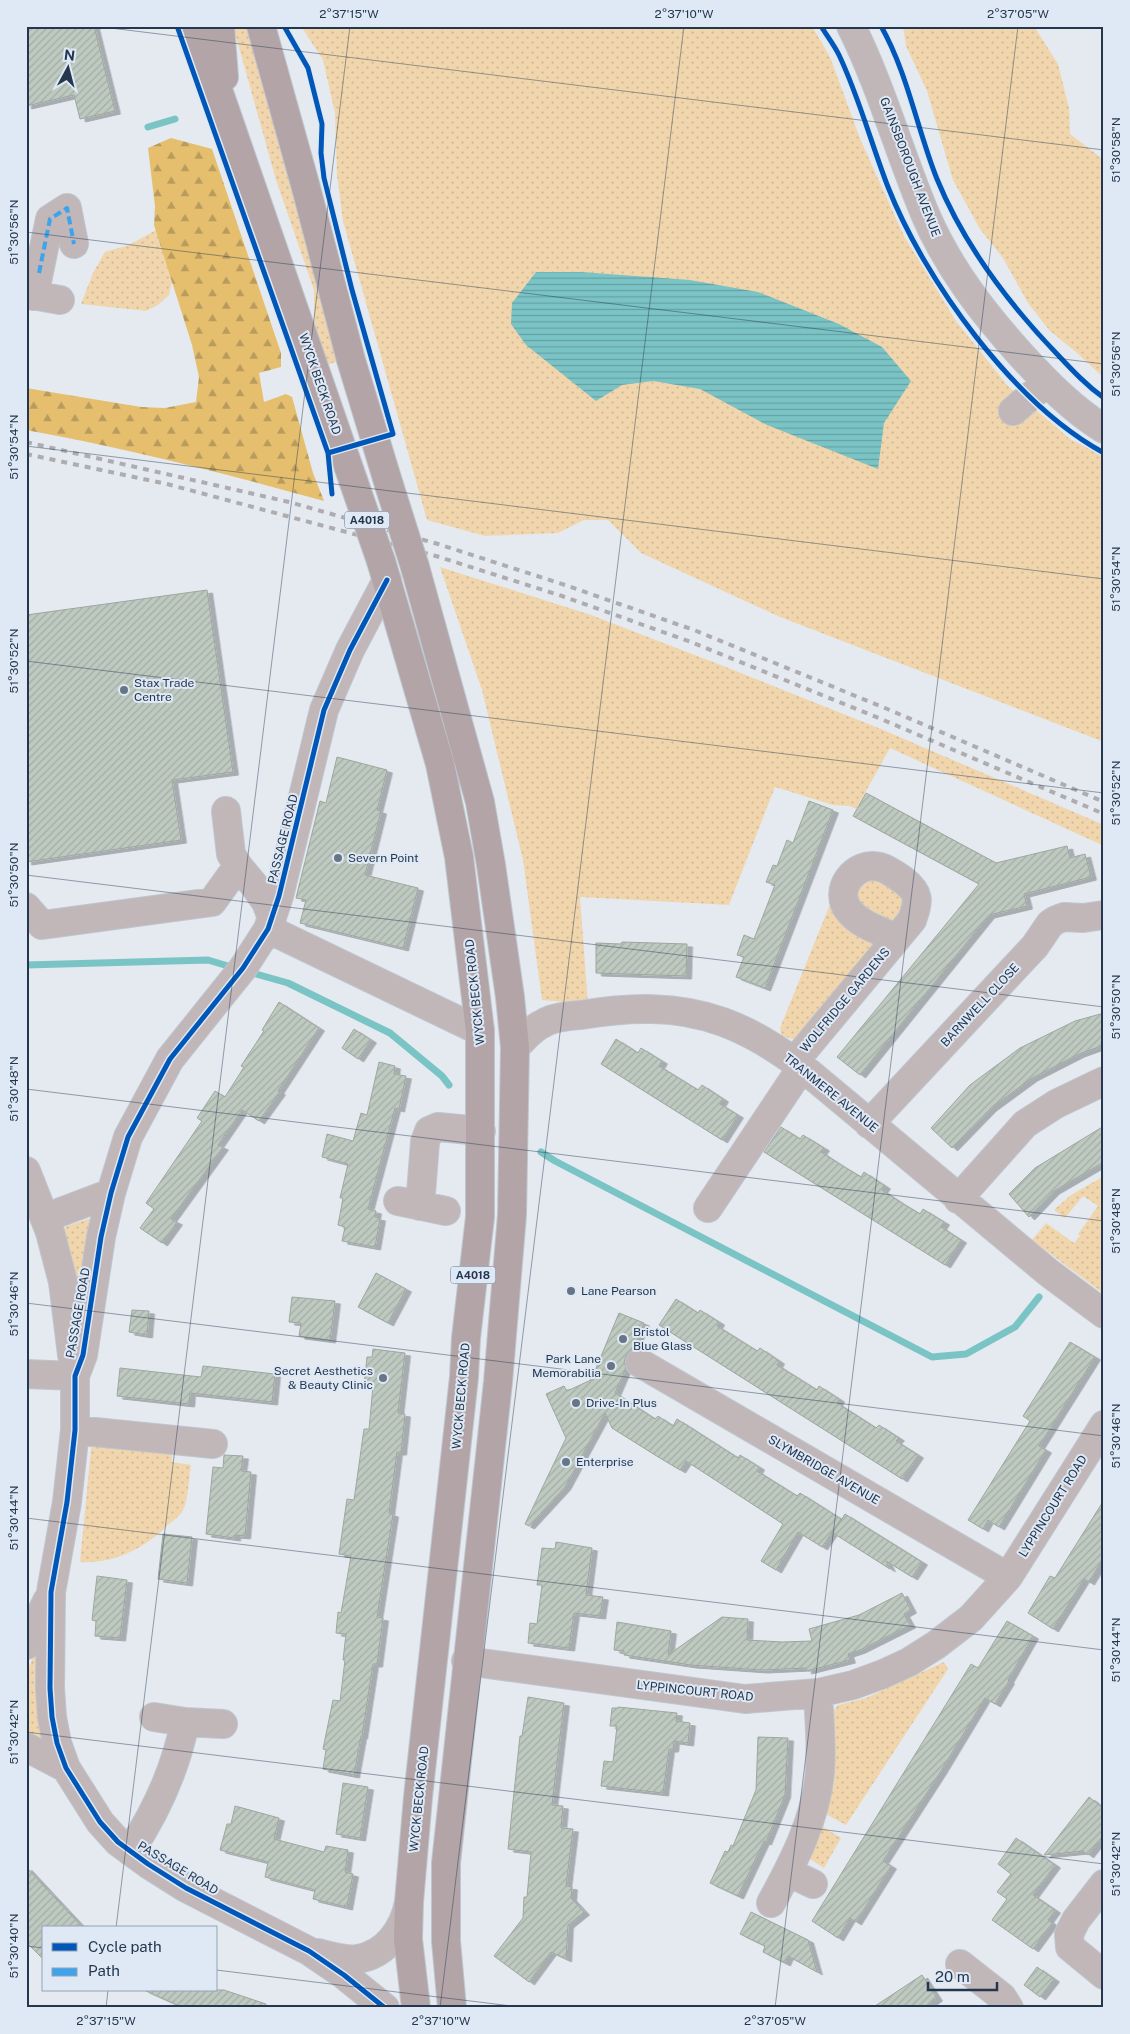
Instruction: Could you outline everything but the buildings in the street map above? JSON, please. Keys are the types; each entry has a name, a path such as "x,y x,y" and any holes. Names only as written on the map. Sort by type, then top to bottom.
{"main road":[{"name":"WYCK BECK ROAD","path":"196,26 384,570 440,764 466,908 480,1031 480,1217 419,1788 409,1902 408,1939 415,2002"},
{"path":"220,26 227,114"},
{"name":"A4018","path":"261,26 301,166 351,360 415,567 480,802 491,865 515,1047 511,1225 498,1382 466,1661 446,1863 446,1941 452,2008"}],"street":[{"name":"GAINSBOROUGH AVENUE","path":"851,26 885,102 926,217 943,250 974,299 1046,383 1082,416 1104,429"},
{"path":"40,297 50,219 67,208 74,244"},
{"path":"1013,411 1046,383"},
{"name":"PASSAGE ROAD","path":"384,570 324,710 302,839 286,869 270,923 243,968 170,1059 128,1137 110,1193 101,1236 83,1355 75,1376 75,1430 67,1502 52,1592 50,1688 52,1717 57,1743 66,1768 100,1822 118,1842 186,1888 309,1950 385,2008"},
{"path":"226,811 231,854 266,902 270,923 480,1031"},
{"path":"238,866 271,873 286,869"},
{"path":"26,907 42,925 212,902 238,866"},
{"name":"BARNWELL CLOSE","path":"869,1124 1035,946 1050,924 1064,917 1083,918 1104,915"},
{"name":"WOLFRIDGE GARDENS","path":"708,1208 798,1065 896,938"},
{"name":"TRANMERE AVENUE","path":"515,1047 535,1028 546,1022 610,1010 650,1008 689,1012 723,1022 751,1034 769,1044 798,1065 1048,1273 1104,1314"},
{"path":"958,1199 1025,1124 1056,1104 1104,1081"},
{"path":"421,1206 425,1142 429,1131 438,1127 481,1130"},
{"path":"26,1171 50,1232 63,1282 75,1376 26,1374"},
{"path":"45,1218 110,1193"},
{"name":"SLYMBRIDGE AVENUE","path":"640,1362 1008,1577"},
{"name":"LYPPINCOURT ROAD","path":"466,1661 745,1699 818,1692 853,1685 883,1674 909,1662 936,1645 971,1618 1008,1577 1104,1424"},
{"path":"75,1430 181,1450 213,1444"},
{"name":"PASSAGE ROAD","path":"26,1645 52,1592"},
{"path":"771,1903 788,1872 810,1819 816,1796 820,1770 818,1692"},
{"path":"154,1717 186,1722 223,1724"},
{"path":"130,1851 147,1825 170,1774 186,1722"},
{"path":"26,1747 66,1768"},
{"path":"788,1872 813,1884"},
{"path":"1104,1884 1076,1920 1069,1934 1070,1948 1104,1975"},
{"name":"PASSAGE ROAD","path":"309,1950 337,1958 356,1959 371,1955 387,1945 399,1931 409,1902"},
{"path":"960,1964 1002,1997 1009,2008"}],"shaded area":[{"path":"233,26 249,26 258,58 338,361 327,365 314,321 314,290 276,180"},
{"path":"301,26 812,26 830,57 861,141 904,236 956,321 1007,385 1070,439 1104,456 1104,742 780,617 641,553 608,520 584,520 558,533 485,536 427,520 343,221 337,175 335,113 323,60"},
{"path":"903,26 1034,26 1058,64 1069,108 1070,134 1104,160 1104,378 1050,331 1028,303 1003,258 980,229 953,180 927,91 906,46"},
{"path":"156,230 172,281 169,295 158,305 146,311 81,304 93,273 105,252 129,245"},
{"path":"440,567 591,615 881,729 1104,825 1104,846 890,748 856,809 850,806 833,805 775,787 729,905 580,897 588,1004 542,1000 523,860 482,690"},
{"path":"874,876 902,893 907,904 900,918 887,921 857,905 853,892 860,878"},
{"path":"831,902 878,945 796,1040 782,1036 780,1028"},
{"path":"1104,1176 1104,1294 1032,1240 1046,1223 1074,1243 1080,1236 1078,1234 1098,1206 1083,1196 1065,1218 1055,1209 1071,1195"},
{"path":"88,1219 93,1220 80,1307 62,1231 67,1226"},
{"path":"92,1439 166,1446 172,1455 172,1462 191,1465 183,1510 160,1533 129,1553 105,1560 80,1562"},
{"path":"41,1640 46,1745 26,1738 26,1673"},
{"path":"944,1662 948,1669 846,1825 822,1812 832,1713 838,1705 866,1698"},
{"path":"818,1824 841,1838 824,1868 805,1856"}],"green space":[{"path":"171,138 212,149 281,353 281,367 259,373 264,402 286,394 292,397 313,473 324,501 176,462 26,430 26,388 141,407 165,408 196,402 199,377 192,345 154,225 155,206 148,148"}],"water":[{"path":"536,272 581,272 690,280 758,292 839,324 882,347 911,381 884,423 878,469 767,425 700,389 653,381 622,385 596,401 526,345 511,324 512,303"}],"waterway":[{"path":"148,127 175,119"},
{"path":"26,965 208,960 228,966"},
{"path":"256,974 288,983 390,1033 442,1076 449,1085"},
{"path":"541,1152 932,1357 966,1354 1015,1327 1039,1297"}],"railway":[{"path":"26,442 289,502 438,544 565,585 694,630 885,708 1104,802"},
{"path":"26,454 167,484 436,556 562,596 691,642 881,719 1104,814"}],"marked path":[{"path":"39,273 50,219 67,208 74,244"}],"cycle path":[{"path":"177,26 328,453 332,494"},
{"path":"284,26 308,68 322,124 321,153 324,178 352,290 393,434 328,453"},
{"path":"821,26 837,51 846,71 888,187 904,223 949,300 976,337 1037,404 1070,431 1104,453"},
{"path":"881,26 905,82 937,179 960,227 989,272 1021,314 1079,377 1104,398"},
{"path":"385,2008 344,1975 309,1951 186,1888 118,1842 100,1822 66,1768 57,1743 52,1717 50,1688 51,1592 67,1502 75,1430 75,1376 83,1355 101,1237 111,1193 128,1137 170,1059 243,968 268,929 279,896 324,710 350,650 387,580"}],"place":[{"name":"Stax Trade Centre","path":"124,690"},
{"name":"Severn Point","path":"338,858"},
{"name":"Lane Pearson","path":"571,1291"},
{"name":"Bristol Blue Glass","path":"623,1339"},
{"name":"Park Lane Memorabilia","path":"611,1366"},
{"name":"Secret Aesthetics & Beauty Clinic","path":"383,1378"},
{"name":"Drive-In Plus","path":"576,1403"},
{"name":"Enterprise","path":"566,1462"}]}
